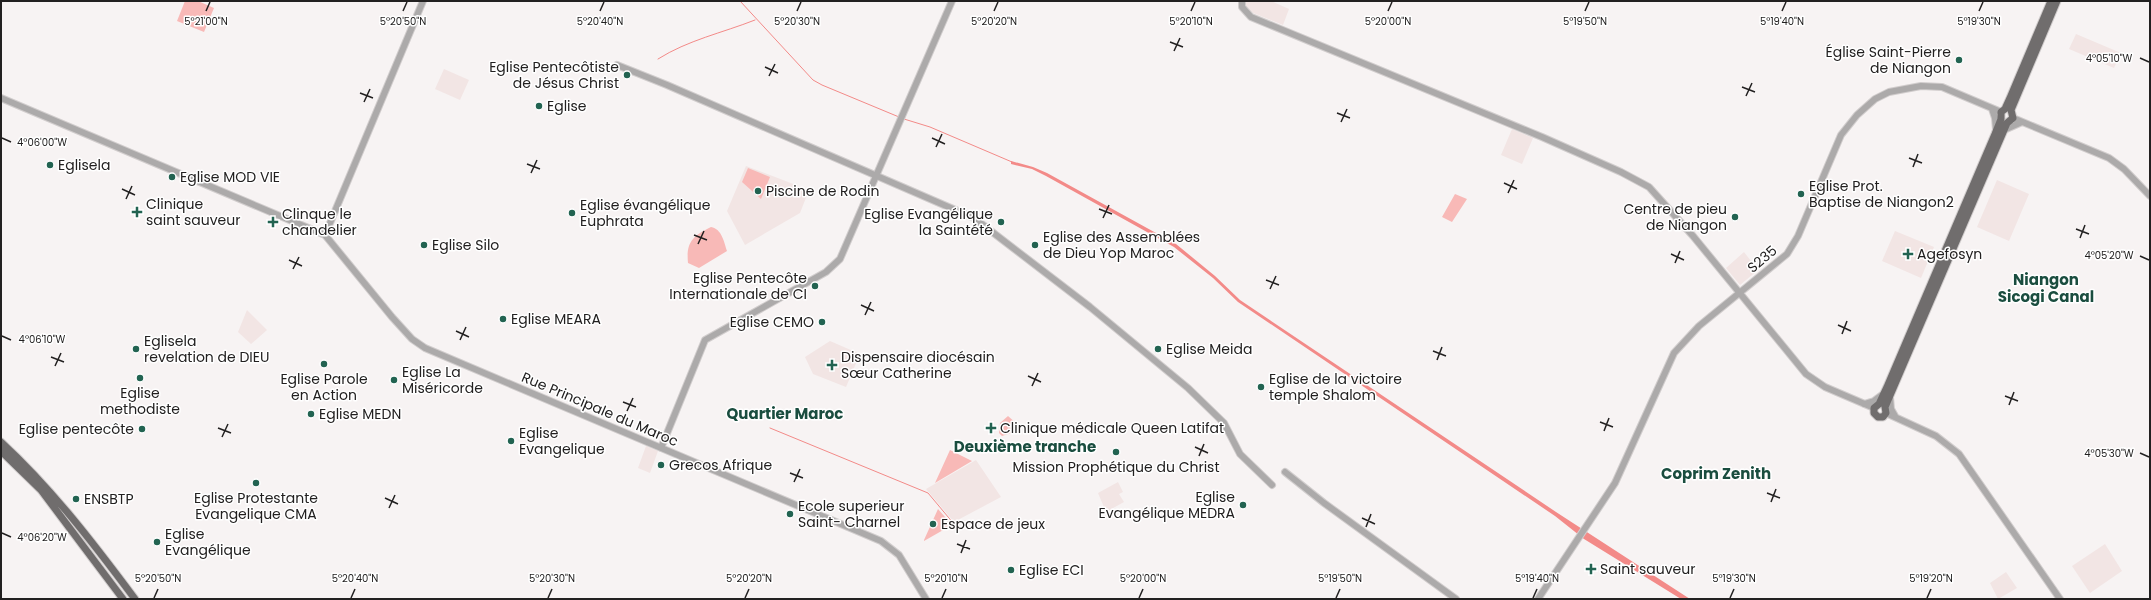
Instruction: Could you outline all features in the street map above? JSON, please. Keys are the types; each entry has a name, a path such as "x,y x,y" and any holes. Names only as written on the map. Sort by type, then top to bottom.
{"main road":[{"path":"1881,408 2004,130 2006,115 2051,1"},
{"path":"1887,395 1996,131 2006,115 2057,1"},
{"path":"1,442 60,502 135,599"},
{"path":"1,451 41,490 123,599"}],"street":[{"path":"1,98 325,234 423,1"},
{"path":"661,448 705,340 836,264 848,245 876,175 952,1"},
{"path":"1242,1 1242,7 1251,17 1542,137 1621,172 1649,187 1693,236 1806,374 1825,387 1864,404 1881,408 1941,439 1959,454 2060,599"},
{"path":"616,65 667,85 974,218 1090,307 1206,404 1224,423 1240,454 1272,485"},
{"name":"S235","path":"1538,599 1618,477 1674,353 1686,338 1787,254 1798,236 1841,135 1857,115 1875,99 1888,92 1910,87 1935,86 1954,92 2109,158 2124,169 2150,196"},
{"path":"1992,108 1995,118 1996,131"},
{"path":"2004,130 2022,122"},
{"name":"Rue Principale du Maroc","path":"325,234 392,317 412,339 425,348 881,541 899,555 926,599"},
{"path":"1864,404 1887,395 1891,409 1896,417"},
{"path":"1284,472 1456,599"}],"shaded area":[{"path":"185,1 198,1 214,8 204,32 177,21"},
{"path":"1246,1 1271,1 1289,9 1283,25 1253,13 1246,6"},
{"path":"2076,34 2121,53 2114,68 2069,49"},
{"path":"444,69 469,80 460,100 435,89"},
{"path":"1512,129 1533,138 1522,164 1501,155"},
{"path":"1011,161 1033,167 1047,173 1176,244 1215,276 1240,300 1556,512 1690,599 1681,599 1584,539 1555,516 1238,302 1213,278 1174,247 1046,176 1032,169 1011,164"},
{"path":"746,166 809,190 800,213 745,245 727,211"},
{"name":"Piscine de Rodin","path":"748,168 770,177 761,199 742,182"},
{"path":"1997,180 2029,194 2009,241 1977,227"},
{"path":"1455,194 1467,199 1452,222 1442,217"},
{"path":"711,227 718,230 720,233 727,251 699,268 688,263 689,245 695,237"},
{"name":"Agefosyn","path":"1895,231 1934,247 1921,278 1882,261"},
{"path":"1744,252 1758,270 1740,285 1726,268"},
{"path":"247,310 267,330 251,344 238,332"},
{"name":"Dispensaire diocésain Sœur Catherine","path":"830,341 860,354 846,387 813,374 805,357"},
{"path":"1008,416 1017,424 1011,433 1002,436 999,433 1000,423"},
{"path":"646,446 658,451 650,473 638,468"},
{"path":"950,450 972,461 935,483"},
{"path":"976,460 1001,497 954,522 926,489"},
{"path":"1118,482 1123,492 1119,494 1124,502 1106,512 1098,493"},
{"path":"938,509 952,525 924,541 924,540"},
{"path":"2105,544 2122,571 2090,593 2072,566"},
{"path":"2006,572 2017,588 1998,599 1990,583"}],"waterway":[{"path":"740,1 813,80 899,117"},
{"path":"658,59 669,52 693,42 755,20"},
{"path":"904,119 930,127 1012,162"},
{"path":"770,428 928,493 954,524"}],"place":[{"name":"Église Saint-Pierre de Niangon","path":"1959,60"},
{"name":"Eglise Pentecôtiste de Jésus Christ","path":"627,75"},
{"name":"Eglise","path":"539,106"},
{"name":"Eglisela","path":"50,165"},
{"name":"Eglise MOD VIE","path":"172,177"},
{"name":"Piscine de Rodin","path":"758,191"},
{"name":"Eglise Prot. Baptise de Niangon2","path":"1801,194"},
{"name":"Clinique saint sauveur","path":"137,212"},
{"name":"Eglise évangélique Euphrata","path":"572,213"},
{"name":"Centre de pieu de Niangon","path":"1735,217"},
{"name":"Clinque le chandelier","path":"273,222"},
{"name":"Eglise Evangélique la Saintété","path":"1001,222"},
{"name":"Eglise Silo","path":"424,245"},
{"name":"Eglise des Assemblées de Dieu Yop Maroc","path":"1035,245"},
{"name":"Agefosyn","path":"1908,254"},
{"name":"Eglise Pentecôte Internationale de CI","path":"815,286"},
{"name":"Eglise MEARA","path":"503,319"},
{"name":"Eglise CEMO","path":"822,322"},
{"name":"Eglisela revelation de DIEU","path":"136,349"},
{"name":"Eglise Meida","path":"1158,349"},
{"name":"Eglise Parole en Action","path":"324,364"},
{"name":"Dispensaire diocésain Sœur Catherine","path":"832,365"},
{"name":"Eglise methodiste","path":"140,378"},
{"name":"Eglise La Miséricorde","path":"394,380"},
{"name":"Eglise de la victoire temple Shalom","path":"1261,387"},
{"name":"Eglise MEDN","path":"311,414"},
{"name":"Clinique médicale Queen Latifat","path":"991,428"},
{"name":"Eglise pentecôte","path":"142,429"},
{"name":"Eglise Evangelique","path":"511,441"},
{"name":"Mission Prophétique du Christ","path":"1116,452"},
{"name":"Grecos Afrique","path":"661,465"},
{"name":"Eglise Protestante Evangelique CMA","path":"256,483"},
{"name":"ENSBTP","path":"76,499"},
{"name":"Eglise Evangélique MEDRA","path":"1243,505"},
{"name":"Ecole superieur Saint- Charnel","path":"790,514"},
{"name":"Espace de jeux","path":"933,524"},
{"name":"Eglise Evangélique","path":"157,542"},
{"name":"Saint sauveur","path":"1591,569"},
{"name":"Eglise ECI","path":"1011,570"}],"district":[{"name":"Niangon Sicogi Canal","path":"2046,288"},
{"name":"Quartier Maroc","path":"785,414"},
{"name":"Deuxième tranche","path":"1025,447"},
{"name":"Coprim Zenith","path":"1716,474"}]}
